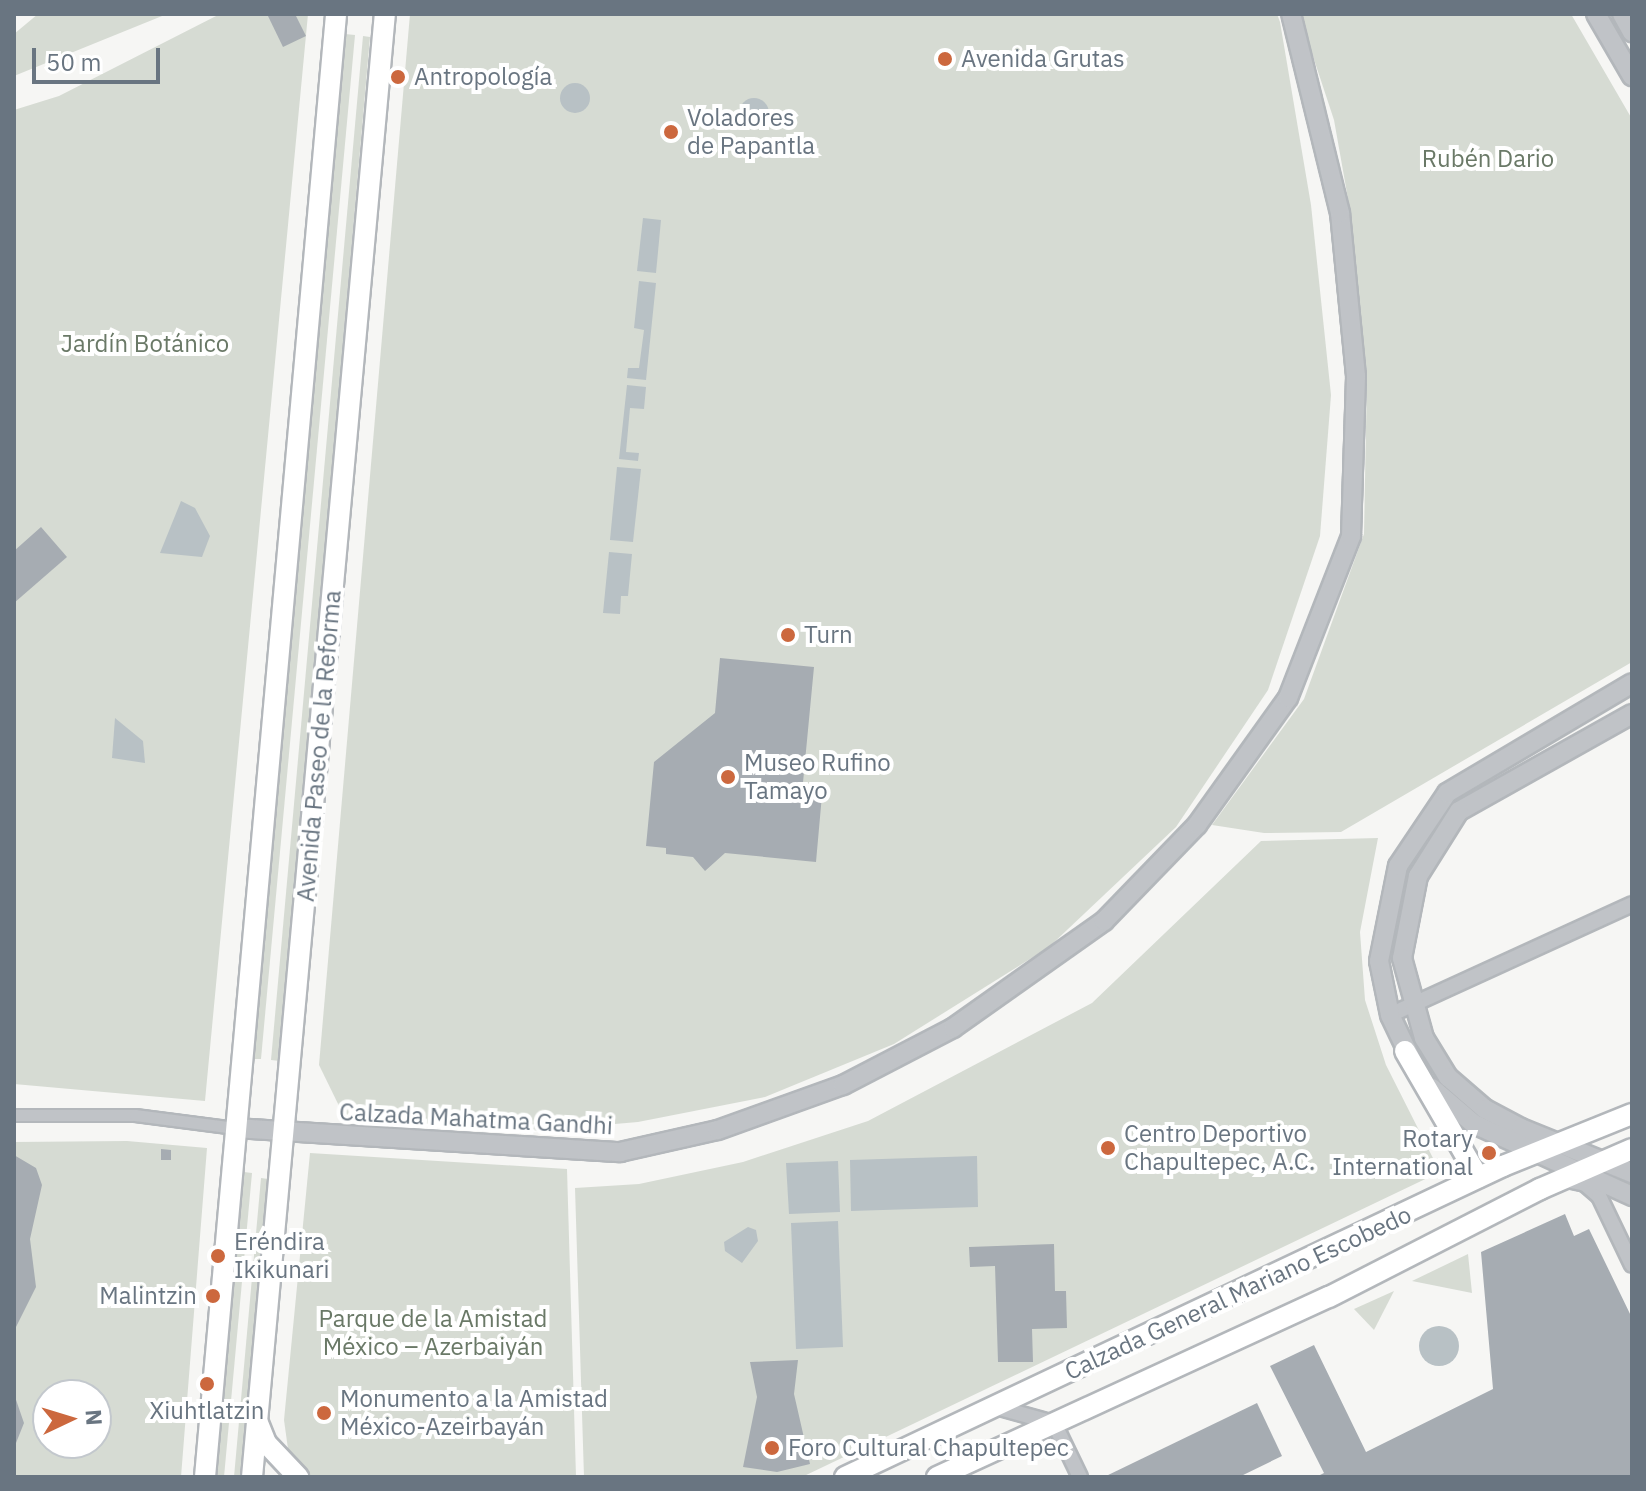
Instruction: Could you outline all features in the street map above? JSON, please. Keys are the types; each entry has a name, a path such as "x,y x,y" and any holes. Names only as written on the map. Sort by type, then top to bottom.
{"main road":[{"name":"Avenida Paseo de la Reforma","path":"205,1477 336,14"},
{"name":"Avenida Paseo de la Reforma","path":"252,1477 385,14"},
{"path":"1405,1051 1478,1177"},
{"name":"Calzada General Mariano Escobedo","path":"845,1477 1478,1177 1632,1114"},
{"name":"Calzada General Mariano Escobedo","path":"937,1477 1329,1297 1571,1175 1632,1149"},
{"path":"257,1417 266,1443 298,1477"}],"street":[{"name":"Calzada Mahatma Gandhi","path":"235,1128 620,1152 718,1130 843,1085 953,1028 1104,921 1197,825 1288,698 1351,536 1356,376 1340,213 1291,14"},
{"path":"1596,14 1632,76"},
{"path":"1622,14 1632,32"},
{"path":"1630,689 1447,793 1398,866 1379,961 1390,1015 1405,1051 1446,1103 1571,1175 1599,1196 1632,1265"},
{"path":"1632,714 1459,811 1418,876 1402,958 1414,1006 1434,1060 1448,1077 1485,1109 1632,1173"},
{"path":"1447,793 1459,811"},
{"path":"1390,1015 1632,904"},
{"path":"14,1115 135,1115 235,1128"},
{"path":"1571,1175 1632,1196"},
{"path":"996,1407 1054,1423 1080,1477"}],"green space":[{"path":"38,14 167,14 14,76 14,34"},
{"name":"Jardín Botánico","path":"220,14 308,14 205,1101 14,1084 14,110 59,96"},
{"path":"410,14 1277,14 1280,22 1311,205 1331,395 1320,536 1268,690 1176,827 1049,947 894,1044 765,1097 638,1122 522,1132 377,1122 343,1114 319,1065"},
{"name":"Rubén Dario","path":"1299,14 1571,14 1632,119 1632,662 1341,832 1264,833 1212,825 1304,699 1364,534 1367,375 1350,210 1334,120"},
{"path":"345,34 355,35 261,1059 253,1059"},
{"path":"363,36 370,37 280,1061 271,1060"},
{"name":"Centro Deportivo Chapultepec, A.C.","path":"1378,838 1360,932 1365,1000 1386,1065 1440,1172 802,1477 584,1477 575,1188 639,1184 743,1162 868,1121 1092,1003 1261,841"},
{"path":"127,1141 207,1148 181,1477 14,1477 14,1142"},
{"name":"Parque de la Amistad México – Azerbaiyán","path":"310,1153 567,1169 576,1477 314,1477 299,1469 288,1449 284,1420"},
{"path":"244,1172 252,1173 224,1477 216,1477"},
{"path":"261,1178 268,1179 241,1477 234,1477"},
{"path":"1468,1254 1472,1293 1412,1281"},
{"path":"1394,1291 1374,1330 1354,1309"}],"shaded area":[{"path":"575,83 581,84 589,92 589,104 581,112 575,113 569,112 561,104 560,98 561,92 569,84"},
{"path":"754,98 760,99 768,107 768,119 760,127 754,128 748,127 740,119 739,113 740,107 748,99"},
{"path":"643,218 661,220 656,273 637,271"},
{"path":"639,281 656,283 646,380 627,378 628,368 639,368 644,330 634,328"},
{"path":"627,385 646,387 644,409 630,408 626,452 639,453 638,461 619,459"},
{"path":"617,467 641,469 633,542 610,540"},
{"path":"181,501 195,508 210,536 202,557 160,553"},
{"path":"609,552 632,554 628,596 621,596 620,614 603,613"},
{"path":"115,718 143,741 145,763 112,758"},
{"path":"977,1156 978,1207 851,1211 850,1160"},
{"path":"838,1161 840,1212 789,1214 786,1163"},
{"path":"838,1221 843,1347 796,1349 791,1223"},
{"path":"748,1227 756,1230 758,1241 742,1263 725,1251 724,1242"},
{"path":"1439,1326 1453,1332 1459,1346 1453,1360 1439,1366 1425,1360 1419,1346 1425,1332"}],"building":[{"path":"267,14 295,14 306,36 283,47"},
{"path":"41,527 67,557 14,603 14,551"},
{"name":"Museo Rufino Tamayo","path":"720,658 814,667 802,793 822,795 816,862 725,853 705,871 693,857 666,854 666,848 646,846 654,762 715,713"},
{"path":"161,1149 171,1150 171,1160 161,1160"},
{"path":"14,1155 36,1168 42,1185 30,1239 36,1287 14,1331"},
{"path":"1565,1214 1574,1236 1589,1229 1632,1318 1632,1477 1316,1477 1324,1473 1270,1366 1314,1345 1366,1452 1493,1389 1481,1252"},
{"path":"1054,1244 1055,1291 1066,1291 1067,1328 1032,1329 1033,1362 998,1362 995,1266 970,1267 969,1247"},
{"path":"798,1360 794,1394 810,1464 777,1472 743,1467 757,1397 750,1362"},
{"path":"14,1394 24,1423 14,1448"},
{"path":"1257,1403 1282,1456 1239,1477 1104,1477"}],"place":[{"name":"Avenida Grutas","path":"945,59"},
{"name":"Antropología","path":"398,77"},
{"name":"Voladores de Papantla","path":"671,132"},
{"name":"Turn","path":"788,635"},
{"name":"Museo Rufino Tamayo","path":"728,777"},
{"name":"Centro Deportivo Chapultepec, A.C.","path":"1108,1148"},
{"name":"Rotary International","path":"1489,1153"},
{"name":"Eréndira Ikikunari","path":"218,1256"},
{"name":"Malintzin","path":"213,1296"},
{"name":"Xiuhtlatzin","path":"207,1384"},
{"name":"Monumento a la Amistad México-Azeirbayán","path":"324,1413"},
{"name":"Foro Cultural Chapultepec","path":"772,1448"}]}
